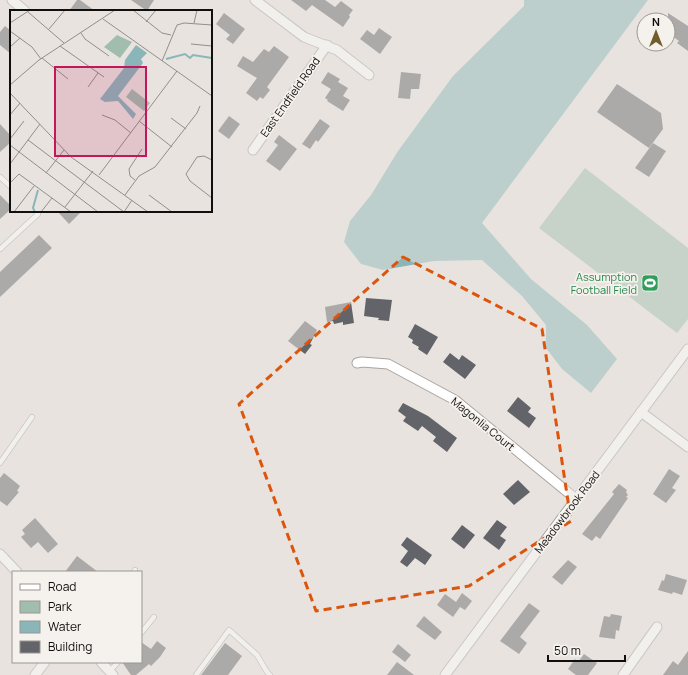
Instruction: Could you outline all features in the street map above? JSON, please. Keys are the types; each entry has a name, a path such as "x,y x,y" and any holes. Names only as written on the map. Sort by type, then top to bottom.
{"street":[{"path":"12,0 24,10"},
{"name":"East Endfield Road","path":"254,0 304,37 327,45 369,75"},
{"name":"East Endfield Road","path":"253,150 327,45"},
{"name":"Meadowbrook Road","path":"445,675 688,350"},
{"name":"Magonlia Court","path":"356,364 362,362 388,364 455,400 576,500"},
{"path":"641,412 688,447"},
{"path":"0,554 16,571"},
{"path":"623,675 657,627"},
{"path":"35,675 44,663"},
{"path":"102,663 112,673"}],"lane":[{"path":"0,176 10,186"},
{"path":"0,249 38,214 37,212"},
{"path":"0,463 32,417"},
{"path":"142,632 154,617"},
{"path":"196,675 229,630 257,655 270,675"},
{"path":"112,673 117,663"}],"highlighted area":[{"path":"403,257 542,329 571,521 469,586 316,611 239,404"}],"green space":[{"name":"Assumption Football Field","path":"585,168 688,248 688,319 677,333 539,228"}],"water":[{"path":"524,0 648,0 639,12 636,12 636,16 482,223 531,279 587,325 617,359 591,393 562,369 546,348 546,325 522,296 482,260 434,261 383,270 361,264 344,242 350,221 371,195 398,151 453,76 524,6"}],"building":[{"path":"77,0 80,0 94,10 70,10"},
{"path":"131,0 154,0 148,10"},
{"path":"291,0 325,0 335,7 341,1 353,10 343,27 312,5 306,11"},
{"path":"224,13 245,29 233,44 226,39 230,35 216,24"},
{"path":"676,18 688,26 688,51 677,43 679,41 676,39"},
{"path":"5,26 10,30 10,53 0,45 0,32"},
{"path":"379,28 392,37 380,54 360,39 367,30 374,35"},
{"path":"274,46 289,57 267,87 270,90 263,99 260,97 257,101 246,93 257,78 237,66 243,56 253,62 264,49 269,52"},
{"path":"328,72 340,79 338,82 348,88 343,96 350,100 343,111 327,101 328,100 325,98 331,89 321,83"},
{"path":"401,72 421,74 419,89 411,89 410,99 398,98"},
{"path":"617,84 661,113 663,129 649,148 597,112"},
{"path":"229,116 240,124 229,139 218,131"},
{"path":"320,119 330,126 318,142 316,140 310,149 302,144"},
{"path":"0,124 10,135 10,143 0,152"},
{"path":"279,135 297,149 280,171 266,161 278,145 274,142"},
{"path":"653,143 666,151 649,177 635,168"},
{"path":"0,195 10,205 10,210 0,219"},
{"path":"58,212 81,212 69,224"},
{"path":"39,235 52,248 0,297 0,272"},
{"path":"366,298 392,300 389,321 364,316"},
{"path":"351,302 354,323 343,325 343,322 334,324 333,321 327,322 325,307"},
{"path":"305,321 317,330 310,344 312,345 305,354 288,341"},
{"path":"415,324 438,337 427,355 418,349 419,347 412,343 413,340 408,337"},
{"path":"450,353 459,360 462,355 476,365 465,379 443,362"},
{"path":"518,397 531,408 528,412 536,418 529,428 507,411"},
{"path":"403,403 428,416 457,438 447,452 433,441 436,437 422,426 418,431 403,421 406,417 398,411"},
{"path":"669,469 680,476 672,488 676,490 666,503 653,494"},
{"path":"4,473 20,486 17,491 19,492 7,506 0,501 0,478"},
{"path":"518,480 530,492 514,505 503,494"},
{"path":"619,484 627,490 626,492 628,495 626,497 628,498 600,539 596,536 592,541 582,534 614,494 612,492"},
{"path":"35,518 58,544 48,553 38,542 31,548 21,537 25,534 22,530"},
{"path":"497,520 507,527 500,536 506,540 499,550 483,538"},
{"path":"462,525 475,535 464,549 451,539"},
{"path":"407,537 432,555 425,565 415,558 407,567 400,562 408,551 401,545"},
{"path":"77,556 97,571 66,571"},
{"path":"568,560 577,567 562,585 552,577"},
{"path":"666,574 687,580 682,595 658,590 662,580 664,581"},
{"path":"462,593 472,601 465,610 460,607 453,617 437,605 445,594 456,602"},
{"path":"529,603 540,611 520,637 527,643 519,654 500,641"},
{"path":"611,614 622,616 619,631 616,630 615,639 599,637 604,616 610,617"},
{"path":"424,616 442,632 435,640 416,626"},
{"path":"157,641 166,648 151,666 149,664 136,675 131,675 123,663 142,663 142,643 151,649"},
{"path":"225,643 242,656 228,675 201,675"},
{"path":"398,644 411,655 405,662 392,652"},
{"path":"688,651 688,675 663,675 673,661 678,665"},
{"path":"584,654 597,663 588,675 576,675 568,669 575,659 578,662"},
{"path":"397,662 414,675 387,675"}],"place":[{"name":"Assumption Football Field","path":"650,283"}]}
